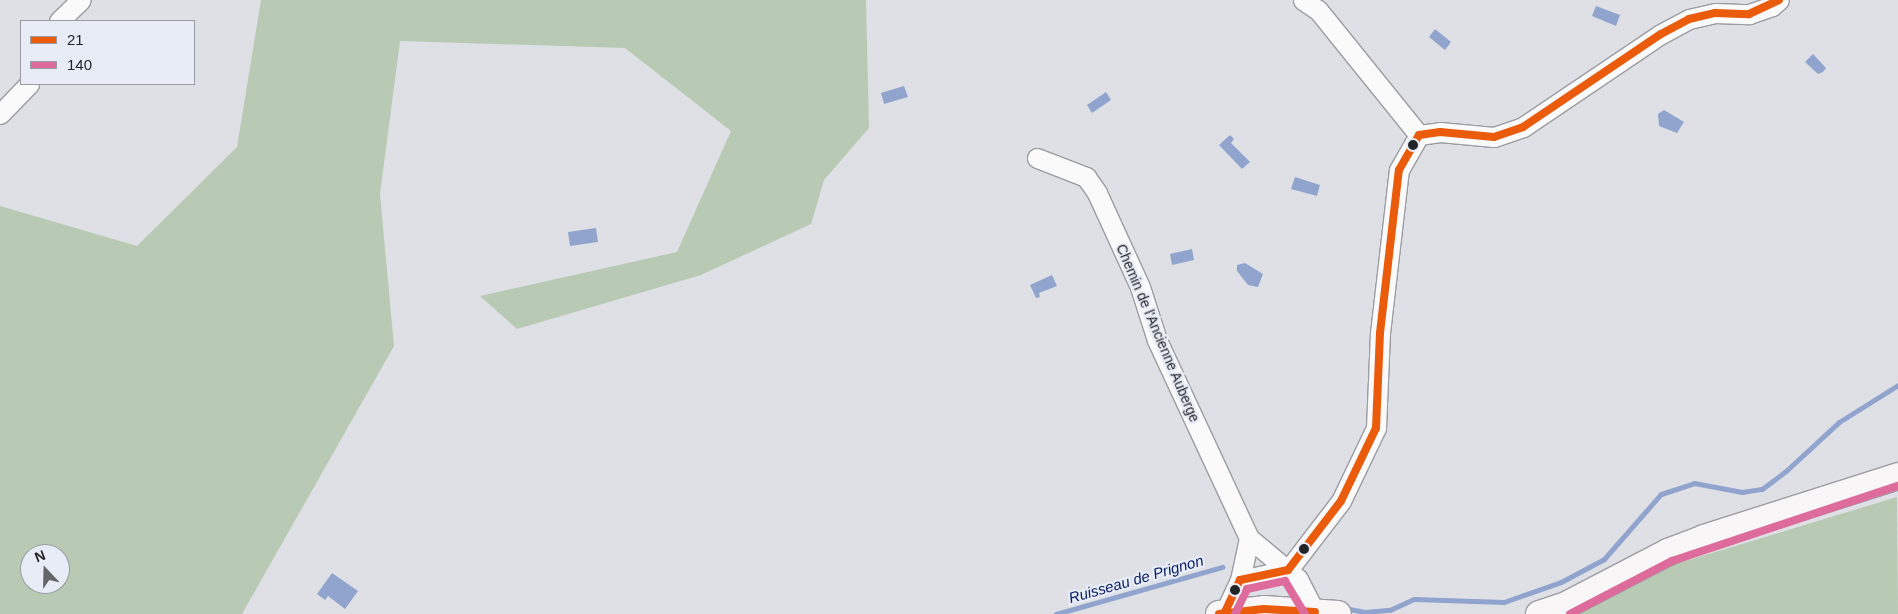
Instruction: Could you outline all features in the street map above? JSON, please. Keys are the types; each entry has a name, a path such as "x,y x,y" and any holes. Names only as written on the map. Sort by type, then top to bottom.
{"main road":[{"path":"1538,614 1564,606 1668,552 1704,538 1898,476"},
{"path":"1222,613 1264,608 1326,613"}],"street":[{"path":"60,20 81,0"},
{"path":"1303,0 1318,10 1419,135"},
{"path":"1419,135 1440,132 1494,137 1523,128 1661,34 1689,19 1715,13 1749,14 1772,6 1779,0"},
{"path":"0,114 28,85"},
{"path":"1240,580 1288,570 1341,501 1376,428 1380,333 1399,170 1419,135"},
{"name":"Chemin de l'Ancienne Auberge","path":"1037,158 1086,177 1097,192 1140,288 1158,340 1249,538 1298,579 1326,613"},
{"path":"1222,613 1240,580 1249,538"}],"green space":[{"path":"261,0 866,0 869,128 824,180 811,224 701,275 517,329 480,296 677,252 731,131 625,48 400,41 380,194 394,346 242,614 0,614 0,206 137,246 237,147"},
{"path":"1897,497 1898,614 1576,614 1669,566"}],"water":[{"path":"1596,6 1620,15 1616,26 1592,16"},
{"path":"1435,29 1451,42 1445,50 1429,37"},
{"path":"1813,54 1826,68 1818,74 1805,62"},
{"path":"904,86 908,97 884,104 881,93"},
{"path":"1106,92 1111,100 1092,113 1087,105"},
{"path":"1664,110 1684,122 1677,133 1659,126 1658,114"},
{"path":"1230,135 1234,139 1231,143 1250,162 1242,169 1219,145"},
{"path":"1295,177 1320,185 1317,196 1291,189"},
{"path":"596,228 598,242 570,246 568,232"},
{"path":"1192,249 1194,260 1172,265 1170,254"},
{"path":"1245,263 1263,274 1258,287 1248,285 1237,271 1237,265"},
{"path":"1052,275 1057,286 1039,293 1040,297 1036,298 1030,285"},
{"path":"332,573 358,591 345,609 328,596 325,600 317,594"}],"waterway":[{"name":"Ruisseau de Prignon","path":"1344,608 1365,612 1390,610 1414,599 1504,602 1561,582 1604,559 1661,494 1694,483 1742,492 1762,489 1787,470 1839,422 1898,385"},
{"name":"Ruisseau de Prignon","path":"1056,614 1222,567"}],"transit line":[{"name":"21","path":"1419,135 1440,132 1494,137 1523,127 1661,34 1689,19 1715,13 1749,14 1779,0"},
{"name":"21","path":"1225,612 1240,580 1288,570 1341,501 1376,428 1380,333 1399,170 1419,135"},
{"name":"140","path":"1570,614 1672,561 1898,486"},
{"name":"140","path":"1235,614 1247,589 1285,581 1305,614"},
{"name":"21","path":"1219,614 1264,609 1315,612"}]}
